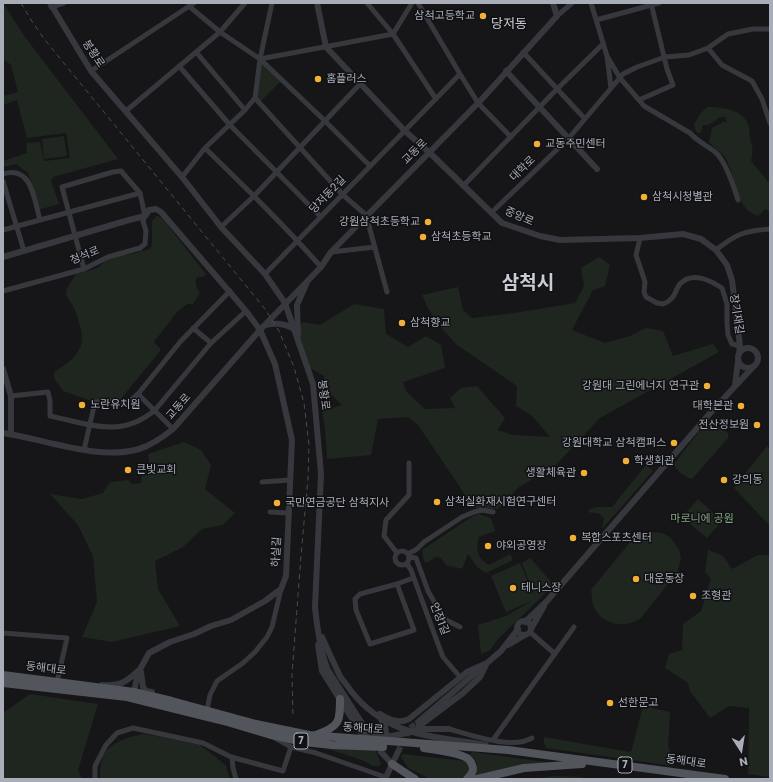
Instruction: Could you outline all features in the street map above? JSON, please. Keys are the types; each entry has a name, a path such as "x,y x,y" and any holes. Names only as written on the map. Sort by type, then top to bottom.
{"main road":[{"name":"동해대로","path":"3,675 80,685 172,701 256,724 315,736 508,750 725,779"},
{"name":"동해대로","path":"3,682 134,695 271,735 304,742 332,745 492,752 689,779"},
{"path":"315,736 329,730 340,718 340,699"},
{"path":"424,748 467,758 471,762 473,769 472,774 467,779"},
{"path":"392,764 399,772 411,779"},
{"path":"392,764 415,779"},
{"path":"477,779 524,768 582,764"}],"street":[{"path":"51,5 64,3"},
{"path":"126,111 220,32 245,3"},
{"path":"182,176 205,148 245,110 255,98 260,59 272,3"},
{"path":"317,3 326,47"},
{"path":"367,3 393,34 436,99"},
{"path":"260,59 393,34 412,3"},
{"path":"418,3 478,103 510,137"},
{"path":"553,3 557,16"},
{"name":"교동로","path":"3,433 84,450 109,453 139,449 158,441 173,429 265,324 308,278 321,267 331,252 478,103 523,52 557,16 572,3"},
{"path":"591,3 607,56 611,88"},
{"path":"596,20 659,3"},
{"path":"91,71 191,4 220,32 260,59 370,166"},
{"path":"639,100 673,85 666,69 665,57 651,4"},
{"name":"봉황로","path":"51,5 91,71 182,176 221,227 265,274 285,303 313,384 321,474 315,607 317,625 325,663 328,670 367,731"},
{"name":"대학로","path":"491,213 568,139 623,74 637,67 665,57 689,55 708,48 728,34 753,29 770,29"},
{"path":"463,186 603,44"},
{"name":"중앙로","path":"326,47 405,130 502,223 540,236 560,240 640,238 683,234 701,239 716,250 727,266 732,280 740,346 735,386"},
{"path":"708,48 722,65 752,81 762,99 770,121"},
{"path":"196,52 245,110"},
{"path":"523,52 556,90 585,119"},
{"path":"607,56 620,78 644,106 690,133 695,139 715,152 726,170 738,200"},
{"path":"179,66 229,124 321,217"},
{"path":"506,71 597,170"},
{"name":"당저동2길","path":"265,274 460,74"},
{"path":"221,227 254,196 360,84"},
{"path":"255,98 342,195 366,215 387,292"},
{"path":"205,148 298,241 321,267"},
{"name":"청석로","path":"3,291 84,269 108,257 140,248 145,244 145,216 140,193 121,171 62,187 69,212"},
{"path":"3,174 12,172 19,173 26,177 40,220"},
{"path":"3,180 24,251"},
{"path":"3,230 140,193"},
{"name":"청석로","path":"3,257 145,216 150,210 156,209 161,212 230,291 260,330"},
{"path":"69,212 84,269"},
{"path":"716,250 734,237 753,230 770,229"},
{"name":"장기재길","path":"640,238 636,255 642,273 646,297 656,303 663,304 672,299 680,284 684,281 696,277 712,282 722,288 727,304 728,335 732,344 740,346"},
{"path":"331,252 375,246"},
{"path":"298,341 297,305 308,278"},
{"path":"84,450 95,402 130,401 138,394 193,328 230,291"},
{"path":"11,396 48,392 50,401 50,416 114,428 136,423 147,417 155,410 211,343 246,311"},
{"path":"265,324 286,324 294,329"},
{"path":"193,328 211,343"},
{"name":"하실길","path":"260,330 275,364 292,440 286,576 281,589"},
{"path":"501,651 518,629 519,624 525,622 547,601 754,366 757,362 757,355 753,350 740,346"},
{"path":"749,348 743,350 739,358 740,364 745,368 754,366"},
{"path":"3,369 11,396 11,434"},
{"path":"138,394 173,429"},
{"path":"397,553 384,536 386,520 409,495 409,463"},
{"path":"262,482 290,480"},
{"path":"397,553 395,558 397,563 402,566 407,564 409,555 424,542 462,517 482,510 493,512"},
{"path":"270,512 289,513"},
{"path":"397,553 402,551 416,558 428,591 446,620 460,627"},
{"name":"언장1길","path":"407,564 411,570 444,657 460,677"},
{"path":"398,584 414,630 370,644 356,610 355,600 360,594 398,584 413,578"},
{"path":"134,695 138,673 149,653 170,642 231,620 265,601 281,589"},
{"path":"207,710 210,695 217,681 243,663 255,652 267,637 272,627 281,589"},
{"path":"418,722 501,651 529,632 547,601"},
{"path":"525,622 529,623 529,632"},
{"path":"317,625 341,677 372,713 381,719 425,736 508,750"},
{"path":"317,625 318,653 322,671 361,733 392,736 426,729 449,729"},
{"path":"492,740 574,627"},
{"path":"518,629 520,633 529,632 555,654"},
{"path":"3,634 67,638 57,682"},
{"path":"356,696 383,716 403,722 410,719 467,672 487,663"},
{"path":"412,732 463,693 480,677 487,663"},
{"path":"80,685 120,684 127,681 140,668"},
{"path":"140,668 141,680 146,691 155,693 172,701"},
{"path":"431,717 432,722 435,725 492,740 514,743 526,742 532,738"},
{"path":"381,719 386,730 386,733 381,735"},
{"path":"95,779 95,766 106,745 117,732 133,728 203,743 232,757 283,771 291,747"},
{"path":"271,735 291,747 316,753 385,778 398,752"},
{"path":"381,752 392,764"},
{"path":"232,757 232,768 236,779"}],"green space":[{"path":"3,3 25,37 118,159 53,177 51,181 59,204 38,210 28,173 16,164 3,167 3,161 27,153 26,143 40,142 44,161 70,158 66,133 27,138 17,100 3,105 3,96 18,92 11,65 3,59"},
{"path":"261,61 281,81 259,103 253,96"},
{"path":"707,107 730,110 741,115 745,119 749,127 752,149 751,161 770,184 770,211 765,209 758,216 750,212 744,206 740,199 729,164 725,157 709,142 712,128 723,122 727,122 725,117 703,125 700,134 696,132 694,124 700,114"},
{"path":"64,136 67,156 44,159 42,139"},
{"path":"157,216 162,218 206,274 203,277 197,277 196,280 200,293 193,304 187,304 177,312 154,342 161,350 119,401 97,403 63,391 54,378 54,372 65,365 78,352 82,338 78,319 66,294 68,286 76,274 98,268 105,261 120,255 127,255 150,249 152,243 152,221"},
{"path":"599,257 610,265 605,286 593,290 572,330 605,343 630,336 646,328 663,331 673,356 713,344 719,352 600,418 555,466 519,487 498,509 474,508 418,425 408,417 378,419 371,455 327,459 325,428 322,411 342,405 324,387 324,376 306,366 298,328 303,322 320,325 354,304 384,309 386,334 408,347 426,336 441,345 445,368 403,382 406,391 425,409 455,408 450,398 461,388 477,386 505,418 498,430 512,435 550,437 531,415 516,406 517,386 457,345 444,331 429,310 422,295 458,287 463,310 472,318 575,303 584,286 581,268"},
{"path":"711,420 728,433 728,438 692,479 689,478 679,471 674,464 707,421"},
{"path":"184,442 201,450 211,465 205,489 235,513 223,525 202,529 183,547 155,561 158,589 180,626 112,642 82,637 97,602 93,556 78,525 50,494 82,499 103,493 110,482 128,480 132,484 141,483 142,473 150,467 148,454"},
{"path":"767,446 770,448 770,526 734,488"},
{"path":"646,465 653,471 602,529 604,518 598,513 590,513 588,510 597,507 612,507"},
{"name":"마로니에 공원","path":"698,499 722,521 707,538 682,517"},
{"path":"479,514 491,518 495,531 479,537 477,546 478,553 482,560 489,565 510,554 513,560 486,573 477,567 468,554 462,569 446,565 441,558 435,557 429,562 424,562 422,550 473,516"},
{"path":"651,532 662,533 670,537 679,549 681,558 678,571 641,618 623,624 610,622 599,615 595,609 591,590 636,535"},
{"path":"708,550 723,556 732,569 758,555 770,555 770,777 748,774 749,708 729,706 710,718 690,691 688,683 665,668 669,654 682,650 683,624 701,611 711,579 705,572"},
{"path":"530,558 554,585 498,639 490,650 481,654 478,625 506,616 532,601 506,612 491,576 520,563 536,600 522,563"},
{"path":"30,694 98,704 78,770 82,779 3,779 3,713"},
{"path":"643,706 670,712 668,747 674,760 673,766 546,748 544,737 630,752"},
{"path":"143,734 200,745 226,766 230,779 100,779 102,759 106,752 117,742"},
{"path":"319,746 375,749 381,764 379,766 373,766 362,760"},
{"path":"472,752 553,763 474,777 477,770 477,763 469,756"},
{"path":"402,754 465,761 471,767 467,776 458,779 430,779 408,768 401,757"},
{"path":"552,776 581,777 586,779 537,779"}],"tunnel":[{"path":"398,752 409,729 418,722"}],"railway":[{"path":"21,3 45,40 265,309 279,331 294,367 304,403 309,445 308,478 292,674 293,718"}],"place":[{"name":"삼척고등학교","path":"483,16"},
{"name":"홈플러스","path":"318,79"},
{"name":"교동주민센터","path":"537,144"},
{"name":"삼척시청별관","path":"644,197"},
{"name":"강원삼척초등학교","path":"428,222"},
{"name":"삼척초등학교","path":"423,237"},
{"name":"삼척향교","path":"402,323"},
{"name":"강원대 그린에너지 연구관","path":"707,386"},
{"name":"노란유치원","path":"82,405"},
{"name":"대학본관","path":"741,406"},
{"name":"전산정보원","path":"757,425"},
{"name":"강원대학교 삼척캠퍼스","path":"674,443"},
{"name":"학생회관","path":"626,461"},
{"name":"큰빛교회","path":"128,470"},
{"name":"생활체육관","path":"584,473"},
{"name":"강의동","path":"724,480"},
{"name":"삼척실화재시험연구센터","path":"437,502"},
{"name":"국민연금공단 삼척지사","path":"277,503"},
{"name":"복합스포츠센터","path":"573,538"},
{"name":"야외공영장","path":"488,546"},
{"name":"대운동장","path":"636,579"},
{"name":"테니스장","path":"513,588"},
{"name":"조형관","path":"693,596"},
{"name":"선한문고","path":"610,703"}],"district":[{"name":"당저동","path":"509,25"},
{"name":"삼척시","path":"528,284"}]}
